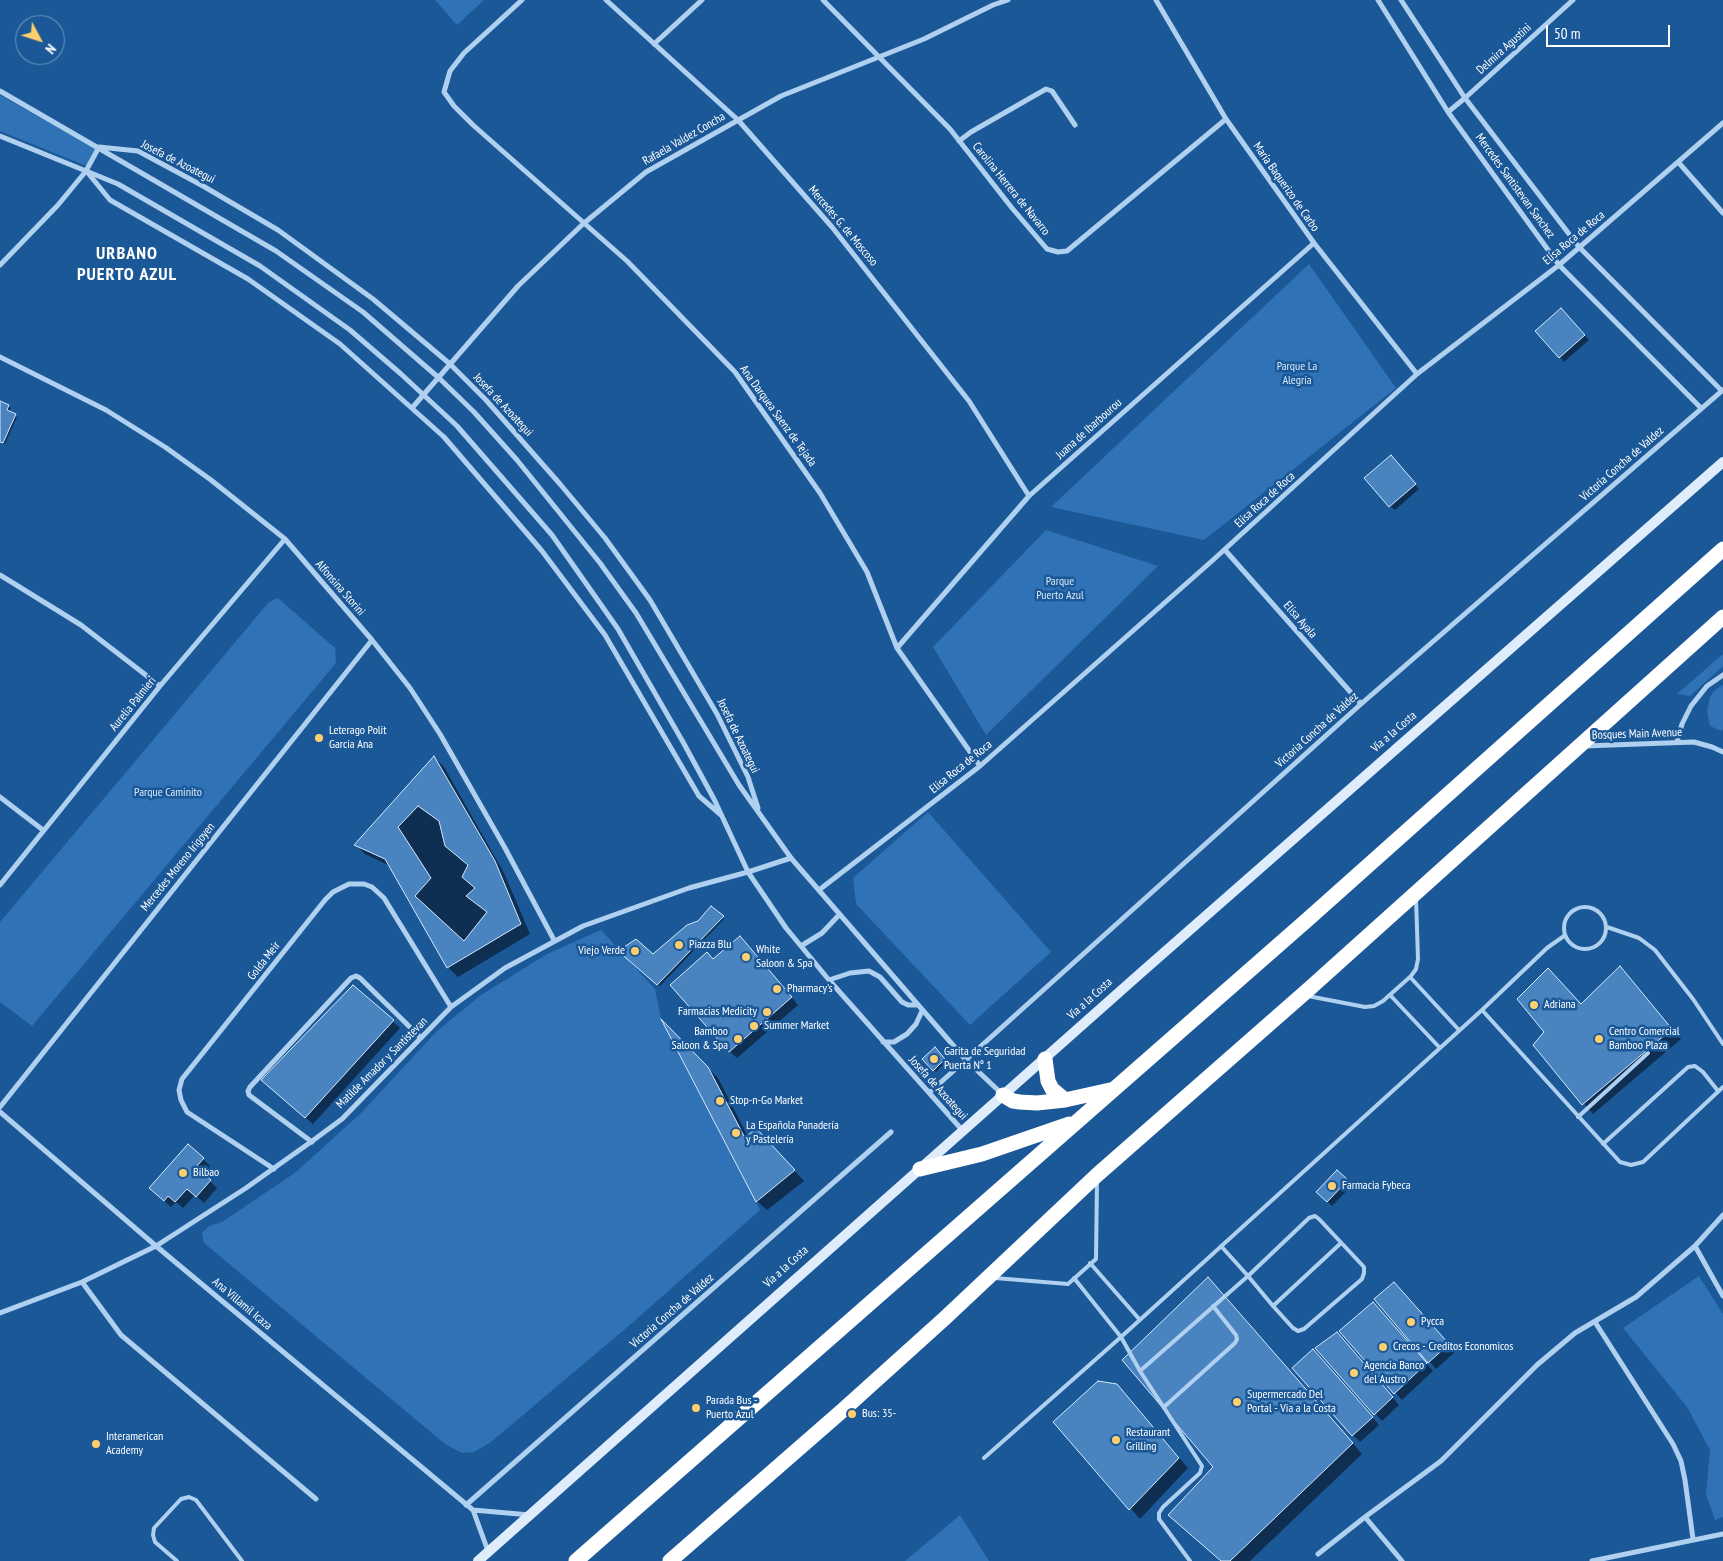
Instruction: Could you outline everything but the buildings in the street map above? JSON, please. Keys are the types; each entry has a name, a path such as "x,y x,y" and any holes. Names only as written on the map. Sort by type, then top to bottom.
{"highway":[{"path":"576,1561 1307,920 1723,549"},
{"path":"670,1561 842,1410 1098,1175 1303,995 1723,617"},
{"path":"1046,1059 1048,1081 1052,1089 1065,1100"},
{"path":"1003,1095 1013,1101 1037,1103 1065,1100 1111,1090"},
{"path":"920,1169 982,1154 1077,1121"}],"street":[{"name":"Ana Darquea Saenz de Tejada","path":"522,0 464,53 450,71 444,92 454,106 473,125 627,261 735,372 820,493 862,564 897,648 980,766"},
{"name":"Mercedes G. de Moscoso","path":"606,0 738,120 832,226 969,401 1028,496"},
{"path":"654,44 702,0"},
{"name":"Carolina Herrera de Navarro","path":"823,0 950,129 1047,249 1058,252 1067,251 1226,119"},
{"path":"988,0 993,5"},
{"name":"Rafaela Valdez Concha","path":"412,408 518,286 583,224 646,172 781,96 924,39 993,5 1008,0"},
{"name":"María Baquerizo de Carbo","path":"1156,0 1226,119 1314,244 1417,374"},
{"name":"Mercedes Santistevan Sanchez","path":"1378,0 1448,112 1559,265 1701,408"},
{"name":"Mercedes Santistevan Sanchez","path":"1401,0 1465,98 1579,247 1723,390"},
{"name":"Delmira Agustini","path":"1448,112 1573,0"},
{"path":"959,141 971,132 1046,89 1052,91 1076,125"},
{"name":"Josefa de Azoategui","path":"0,91 276,251 363,312 439,378 474,412 517,460 600,563 636,614 739,785 791,858 922,1011 965,1059 1003,1095"},
{"name":"Elisa Roca de Roca","path":"819,890 980,766 1225,550 1417,374 1559,265 1723,123"},
{"name":"Josefa de Azoategui","path":"0,136 118,184 260,266 350,330 424,394 457,426 552,535 583,576 618,629 683,742 722,816 748,872 786,928 963,1131"},
{"path":"0,265 58,205 86,171 99,147"},
{"name":"Josefa de Azoategui","path":"99,147 138,151 278,230 373,298 450,364 486,400 605,538 650,600 717,714 748,777 759,814"},
{"path":"1679,163 1723,213"},
{"name":"Josefa de Azoategui","path":"86,171 110,200 248,279 340,344 444,437 542,551 605,635 699,796 722,816"},
{"name":"Juana de Ibarbourou","path":"897,648 1028,496 1314,244"},
{"name":"Alfonsina Storini","path":"0,357 106,410 165,447 212,480 285,539 372,640 410,688 440,734 505,848 554,940"},
{"name":"Victoria Concha de Valdez","path":"930,1092 1361,704 1723,390"},
{"name":"Vía a la Costa","path":"478,1561 1003,1095 1723,462"},
{"name":"Aurelia Palmieri","path":"0,886 160,686 285,539"},
{"name":"Elisa Ayala","path":"1225,550 1361,704"},
{"path":"0,575 81,625 160,686"},
{"name":"Mercedes Moreno Irigoyen","path":"0,1107 372,640"},
{"path":"1677,742 1682,724 1691,706 1708,686 1723,675"},
{"name":"Bosques Main Avenue","path":"1581,746 1694,742 1723,752"},
{"path":"0,798 43,830"},
{"name":"Matilde Amador y Santistevan","path":"0,1313 82,1282 156,1246 274,1169 342,1118 451,1007 505,968 583,926 689,888 791,858"},
{"name":"Golda Meir","path":"274,1169 187,1112 181,1100 179,1090 182,1079 333,892 349,884 364,884 372,887 384,898 451,1007"},
{"path":"801,946 822,933 839,916"},
{"path":"830,980 850,973 869,971 880,977 902,1002 908,1006 917,1005"},
{"path":"312,1142 249,1095 248,1091 351,978 356,976 360,978 402,1022 421,1038"},
{"path":"884,1042 894,1042 907,1034 916,1024 922,1011"},
{"name":"Ana Villamil Icaza","path":"0,1112 156,1246 473,1510"},
{"name":"Victoria Concha de Valdez","path":"466,1505 891,1132"},
{"path":"1318,1554 1441,1462 1537,1364 1574,1333 1636,1296 1696,1246 1723,1214"},
{"path":"1696,1246 1723,1296"},
{"path":"82,1282 121,1335 316,1499"},
{"path":"1595,1322 1673,1444 1681,1461 1686,1480 1693,1539"},
{"path":"488,1552 473,1510 530,1515"},
{"path":"1365,1517 1402,1561"},
{"path":"1592,1561 1723,1534"}],"lane":[{"path":"1303,995 1365,1007 1374,1006 1390,995 1416,969 1418,959 1416,894"},
{"path":"1581,907 1590,907 1599,911 1605,918 1607,927 1604,939 1595,948 1583,950 1572,946 1564,936 1563,926 1566,918 1572,911 1581,907"},
{"path":"1607,927 1639,938 1655,950 1693,999 1723,1044"},
{"path":"984,1458 1140,1320 1548,948 1564,936"},
{"path":"1410,977 1459,1030"},
{"path":"1390,995 1440,1048"},
{"path":"1482,1010 1620,1162 1631,1165 1643,1162 1723,1087"},
{"path":"1578,1117 1648,1053"},
{"path":"1603,1144 1688,1067 1695,1066 1703,1072 1718,1091"},
{"path":"988,1277 1068,1284 1096,1259 1098,1175"},
{"path":"1140,1371 1248,1276 1309,1218 1314,1216 1319,1219 1364,1267 1364,1273 1362,1279 1304,1329 1298,1331 1293,1328 1248,1276 1221,1246"},
{"path":"1274,1306 1341,1243"},
{"path":"1090,1264 1140,1320"},
{"path":"1074,1278 1120,1337 1202,1466 1200,1473 1162,1507 1158,1513 1159,1519 1190,1561"},
{"path":"1164,1407 1235,1343 1237,1339 1236,1335 1213,1306"},
{"path":"177,1561 154,1542 152,1534 154,1528 181,1499 189,1497 196,1500 242,1561"}],"green space":[{"path":"435,0 484,0 457,25"},
{"path":"0,95 98,150 89,167 0,131"},
{"name":"Parque La Alegría","path":"1309,264 1396,388 1204,540 1051,507"},
{"name":"Parque Puerto Azul","path":"1046,530 1158,566 986,735 933,647"},
{"name":"Parque Caminito","path":"278,598 335,648 336,663 32,1026 0,1002 0,922 269,602"},
{"path":"1723,654 1723,666 1690,696 1677,694"},
{"path":"1723,685 1723,729 1721,731 1710,726 1707,711 1710,697 1715,690"},
{"path":"928,812 1051,952 970,1025 856,904 853,878"},
{"path":"601,930 655,989 661,1019 760,1210 631,1324 491,1442 474,1452 462,1453 445,1444 204,1243 202,1233 209,1226 222,1222 296,1172 361,1113 437,1031 481,995 547,954"},
{"path":"1699,1276 1723,1314 1723,1517 1715,1520 1706,1494 1710,1450 1687,1407 1623,1328"},
{"path":"960,1515 989,1561 905,1561"}],"place":[{"name":"Leterago Polit Garcia Ana","path":"319,738"},
{"name":"Piazza Blu","path":"679,945"},
{"name":"Viejo Verde","path":"635,951"},
{"name":"White Saloon & Spa","path":"746,957"},
{"name":"Pharmacy's","path":"777,989"},
{"name":"Adriana","path":"1534,1005"},
{"name":"Farmacias Medicity","path":"767,1012"},
{"name":"Summer Market","path":"754,1026"},
{"name":"Bamboo Saloon & Spa","path":"738,1039"},
{"name":"Centro Comercial Bamboo Plaza","path":"1599,1039"},
{"name":"Garita de Seguridad Puerta Nº 1","path":"934,1059"},
{"name":"Stop-n-Go Market","path":"720,1101"},
{"name":"La Española Panadería y Pastelería","path":"736,1133"},
{"name":"Bilbao","path":"183,1173"},
{"name":"Farmacia Fybeca","path":"1332,1186"},
{"name":"Pycca","path":"1411,1322"},
{"name":"Crecos - Creditos Economicos","path":"1383,1347"},
{"name":"Agencia Banco del Austro","path":"1354,1373"},
{"name":"Supermercado Del Portal - Via a la Costa","path":"1237,1402"},
{"name":"Parada Bus - Puerto Azul","path":"696,1408"},
{"name":"Bus: 35-","path":"852,1414"},
{"name":"Restaurant Grilling","path":"1116,1440"},
{"name":"Interamerican Academy","path":"96,1444"}],"district":[{"name":"URBANO PUERTO AZUL","path":"127,264"}]}
